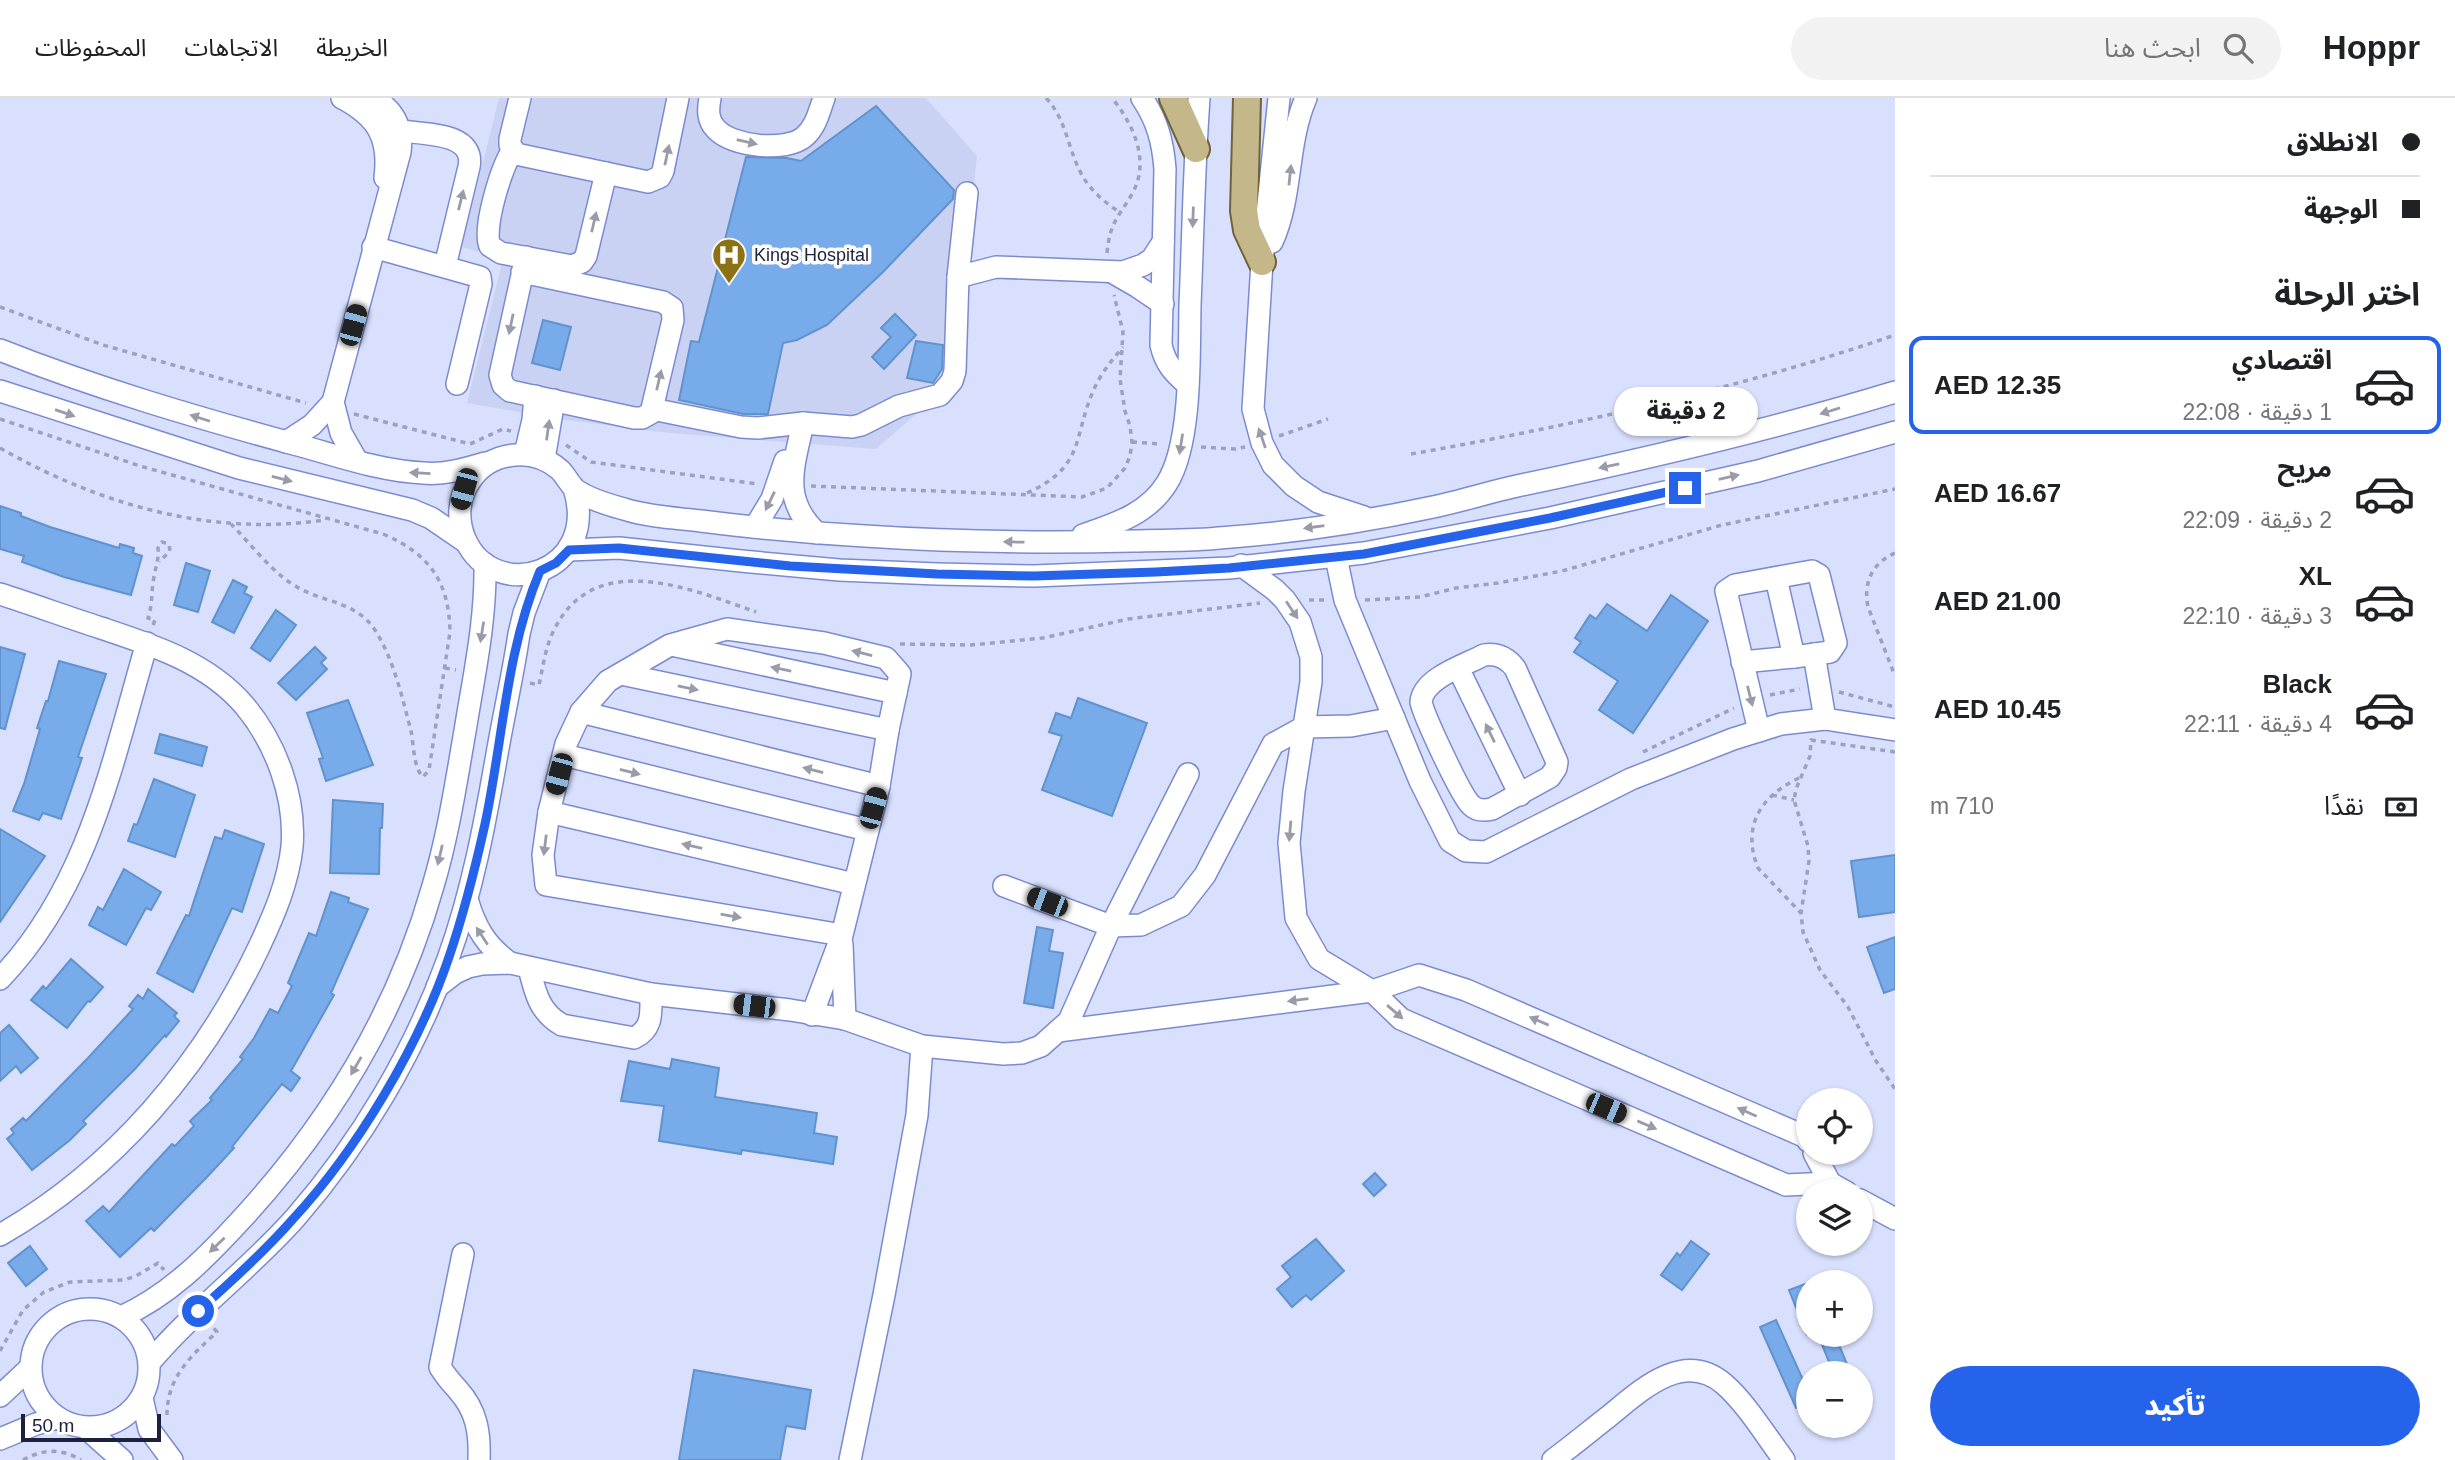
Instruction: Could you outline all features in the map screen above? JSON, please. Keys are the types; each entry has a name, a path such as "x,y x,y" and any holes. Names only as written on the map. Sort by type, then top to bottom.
{"main road":[{"path":"1172,98 1196,149"},
{"path":"1247,98 1244,211 1247,230 1262,262"}],"street":[{"path":"342,98 370,117 384,140 386,165 380,222"},
{"path":"356,461 341,433 332,407 400,152 400,131 391,111 373,98"},
{"path":"520,98 510,139 513,150 521,155 648,182 660,177 678,98"},
{"path":"710,98 710,120 722,135 751,143 782,147 799,141 812,129 824,98"},
{"path":"1142,98 1159,130 1164,148 1161,345 1171,370 1187,384"},
{"path":"1061,542 1132,517 1151,503 1166,485 1177,464 1187,384 1199,98"},
{"path":"1279,98 1262,262 1254,409 1262,443 1273,465 1294,486 1318,502 1370,519"},
{"path":"1262,262 1275,235 1284,205 1294,134 1306,98"},
{"path":"400,131 456,140 465,146 470,156 470,167 445,266"},
{"path":"475,274 487,239 504,163 513,150"},
{"path":"524,264 572,266 582,262 586,256 606,173"},
{"path":"652,409 741,427 758,428 797,423 842,427 861,425 899,406 931,398 947,389 955,371 958,277 967,193"},
{"path":"487,239 495,250 559,279 663,302 672,308 673,320 652,409 647,416 634,418 510,391 500,380 524,264"},
{"path":"958,277 996,267 1110,272 1143,265 1152,259 1163,242"},
{"path":"373,247 480,277 481,284 457,384"},
{"path":"582,262 595,274 604,290"},
{"path":"1110,272 1138,286 1163,304"},
{"path":"0,350 168,407 396,471 426,474 458,471 536,447"},
{"path":"0,391 239,468 412,510 449,528 466,542"},
{"path":"574,488 627,510 817,533 980,541 1219,538 1370,519 1436,506 1730,439 1895,392"},
{"path":"536,447 545,398"},
{"path":"286,442 312,425 332,407"},
{"path":"755,527 785,486 786,458 797,423"},
{"path":"569,550 619,548 811,567 937,574 1034,576 1229,568 1336,557 1550,518 1758,471 1895,432"},
{"path":"487,463 474,474 464,489 460,524 466,542 485,564 502,572 521,575 540,571 556,563 569,550 580,520 574,488 562,471 536,447"},
{"path":"785,486 793,494 800,514 817,533"},
{"path":"1336,557 1345,600 1405,743 1450,841 1466,851 1486,852 1631,779 1759,731 1796,721 1825,719 1895,730"},
{"path":"121,1317 141,1308 175,1284 254,1206 285,1170 327,1113 378,1028 409,958 433,886 450,812 484,621 485,564"},
{"path":"1241,565 1285,600 1300,622 1311,657 1311,682 1289,843 1296,918 1319,959 1372,991 1401,1019 1786,1185 1796,1186"},
{"path":"1742,662 1830,652 1836,643 1818,575 1812,570 1735,585 1726,592 1742,662 1759,731"},
{"path":"150,1362 182,1326 259,1256 295,1217 337,1166 374,1111 407,1053 437,987 467,899 485,821 521,623 540,571"},
{"path":"1776,578 1825,719"},
{"path":"0,594 147,643 183,659 216,679 243,704 265,734 282,769 290,807 292,846 286,884 272,920 242,982 206,1042 163,1097 116,1148 63,1193 2,1231"},
{"path":"812,1015 842,935 879,786 900,674 886,658 824,643 727,629 670,645 608,681 580,712 566,744 549,812 543,855 546,885 842,935"},
{"path":"0,979 36,935 62,895 83,853 99,808 147,643"},
{"path":"670,645 896,693"},
{"path":"1489,654 1504,658 1515,668 1556,762 1556,768 1550,777 1492,809 1481,810 1471,806 1461,791 1422,707 1424,690 1433,681 1458,668 1489,654"},
{"path":"1458,668 1520,795"},
{"path":"621,674 888,730"},
{"path":"580,712 879,786"},
{"path":"1004,886 1111,926 1141,925 1181,906 1205,875 1273,744 1304,727 1351,726 1394,718"},
{"path":"1405,743 1432,729"},
{"path":"564,755 867,831"},
{"path":"437,987 468,967 482,964 520,966 651,994 845,1019 922,1046 1003,1054 1023,1053 1041,1046 1069,1021 1111,926 1188,775"},
{"path":"1432,804 1461,791"},
{"path":"549,812 854,884"},
{"path":"467,899 480,935 499,956 520,966 540,1005 562,1026 634,1038 641,1034 650,1022 651,994"},
{"path":"842,935 845,1019"},
{"path":"1058,1031 1372,991 1419,975 1466,990 1796,1133"},
{"path":"850,1460 917,1115 922,1046"},
{"path":"1873,1207 1895,1219"},
{"path":"463,1254 440,1367 447,1380 472,1409 480,1434 479,1460"},
{"path":"80,1309 102,1309 121,1317 135,1329 145,1344 150,1362 149,1381 142,1398 132,1411 103,1427 86,1428 57,1418 43,1405 33,1387 30,1368 34,1348 44,1329 61,1316 80,1309"},
{"path":"0,1396 30,1368"},
{"path":"1553,1460 1650,1382 1683,1371 1709,1374 1723,1384 1784,1460"},
{"path":"142,1398 149,1429 172,1460"},
{"path":"0,1439 36,1423 57,1418"},
{"path":"86,1428 122,1460"}],"path":[{"path":"1046,98 1060,117 1078,168 1086,181 1101,198 1119,212"},
{"path":"0,307 103,345 470,444 503,429 536,447 570,447 591,462 785,486 1082,497 1095,494 1118,479 1130,456 1132,442 1122,395 1121,363 1124,347 1110,272 1108,241 1119,212 1132,194 1137,181 1139,153 1131,126 1116,99"},
{"path":"1411,454 1571,424 1650,405 1807,363 1895,335"},
{"path":"1026,494 1041,487 1066,466 1081,436 1094,388 1102,373 1124,347"},
{"path":"0,419 140,466 383,534 403,542 420,555 434,571 450,610 450,632 429,769 423,777 418,770 410,727 395,675 374,628 352,608 310,594 284,578 231,524"},
{"path":"1132,442 1235,449 1262,443 1328,419"},
{"path":"0,448 51,474 116,499 183,517 231,524 279,525 326,519"},
{"path":"897,644 971,645 1043,638 1128,620 1285,600 1420,597 1477,584 1530,578 1723,526 1895,489"},
{"path":"147,643 155,620 148,618 159,562 158,548 162,542 166,542 170,551 159,562"},
{"path":"1895,552 1874,569 1866,587 1866,597 1895,676"},
{"path":"511,680 539,685 546,648 564,615 577,601 610,583 629,580 668,583 759,612"},
{"path":"445,668 475,674"},
{"path":"1895,752 1811,740 1810,756 1794,800 1808,846 1809,861 1801,913 1807,942 1820,970 1848,1007 1876,1061 1895,1089"},
{"path":"1801,778 1772,794 1762,805 1753,826 1754,859 1764,876 1801,913"},
{"path":"1772,794 1794,800"},
{"path":"23,1460 47,1451 69,1453 81,1460"}],"shaded area":[{"name":"Kings Hospital","path":"499,98 926,98 977,156 953,382 876,449 669,433 559,419 467,403 503,259 462,247"}],"building":[{"path":"876,106 954,190 953,199 883,272 827,325 797,340 783,343 768,414 743,414 679,400 691,341 699,342 746,157 801,161"},
{"path":"895,314 916,335 884,369 872,357 891,337 881,328"},
{"path":"543,320 571,327 560,370 532,363"},
{"path":"916,341 943,345 942,369 933,383 907,378"},
{"path":"0,506 50,527 119,548 120,544 134,548 133,553 142,556 131,595 64,577 22,562 24,556 0,549"},
{"path":"186,563 210,571 198,612 174,605"},
{"path":"233,580 247,587 244,593 252,597 234,633 212,622"},
{"path":"1671,595 1708,621 1633,733 1599,710 1618,681 1574,652 1581,642 1575,638 1590,615 1596,619 1607,604 1647,631"},
{"path":"276,610 296,625 270,661 251,648"},
{"path":"0,647 25,654 5,729 0,728"},
{"path":"315,647 326,658 321,663 327,669 296,700 278,683"},
{"path":"59,661 106,674 78,757 82,758 61,819 43,813 39,820 13,811 24,784 40,729 37,728"},
{"path":"1078,698 1147,723 1112,816 1042,790 1062,736 1049,732 1056,713 1071,718"},
{"path":"348,700 373,765 326,781 319,759 323,758 307,713"},
{"path":"160,734 207,747 202,766 155,753"},
{"path":"154,779 195,795 175,857 128,841 134,824 137,825"},
{"path":"333,800 383,804 379,874 330,873"},
{"path":"0,829 45,856 0,922"},
{"path":"225,830 264,844 242,912 232,908 193,992 157,973 186,915 189,916 215,837 222,839"},
{"path":"1895,855 1895,912 1859,917 1851,861"},
{"path":"124,869 161,892 151,910 146,908 126,945 89,925 98,907 103,910"},
{"path":"331,892 368,909 331,993 334,995 291,1071 300,1078 291,1091 282,1084 232,1147 234,1148 207,1177 154,1231 151,1228 120,1257 86,1221 103,1206 109,1212 172,1144 175,1146 194,1126 190,1121 212,1100 210,1098 243,1059 240,1057 270,1009 278,1013 292,986 288,983 309,933 316,936"},
{"path":"1037,927 1053,930 1049,951 1063,953 1053,1008 1024,1003"},
{"path":"1895,937 1895,989 1884,993 1867,947"},
{"path":"71,959 103,987 67,1028 31,1000 43,986 46,989"},
{"path":"148,989 177,1013 174,1016 179,1021 83,1121 86,1124 32,1170 7,1139 14,1133 11,1129 23,1118 26,1121 88,1058 133,1009 129,1006 138,995 143,999"},
{"path":"9,1025 38,1058 21,1073 16,1066 0,1081 0,1033"},
{"path":"672,1059 719,1068 715,1097 817,1113 814,1133 837,1137 833,1164 742,1150 741,1154 659,1141 664,1106 621,1101 629,1061 670,1069"},
{"path":"1375,1173 1386,1185 1374,1196 1363,1184"},
{"path":"1316,1239 1344,1271 1311,1300 1306,1295 1292,1307 1277,1289 1291,1277 1282,1266"},
{"path":"1691,1241 1709,1254 1682,1290 1661,1275 1677,1253 1680,1256"},
{"path":"30,1246 47,1269 26,1286 8,1263"},
{"path":"1796,1287 1796,1308 1789,1290"},
{"path":"1776,1320 1796,1364 1796,1408 1760,1327"},
{"path":"1823,1347 1840,1347 1846,1361 1829,1361"},
{"path":"694,1370 811,1390 805,1429 786,1426 780,1460 679,1460"}],"place":[{"name":"Kings Hospital","path":"729,285"}],"route":[{"path":"198,1311 265,1250 337,1166 374,1111 407,1053 448,959 467,899 485,821 524,613 540,571 556,563 569,550 619,548 790,566 937,574 1034,576 1229,568 1364,554 1550,518 1685,488"}]}
